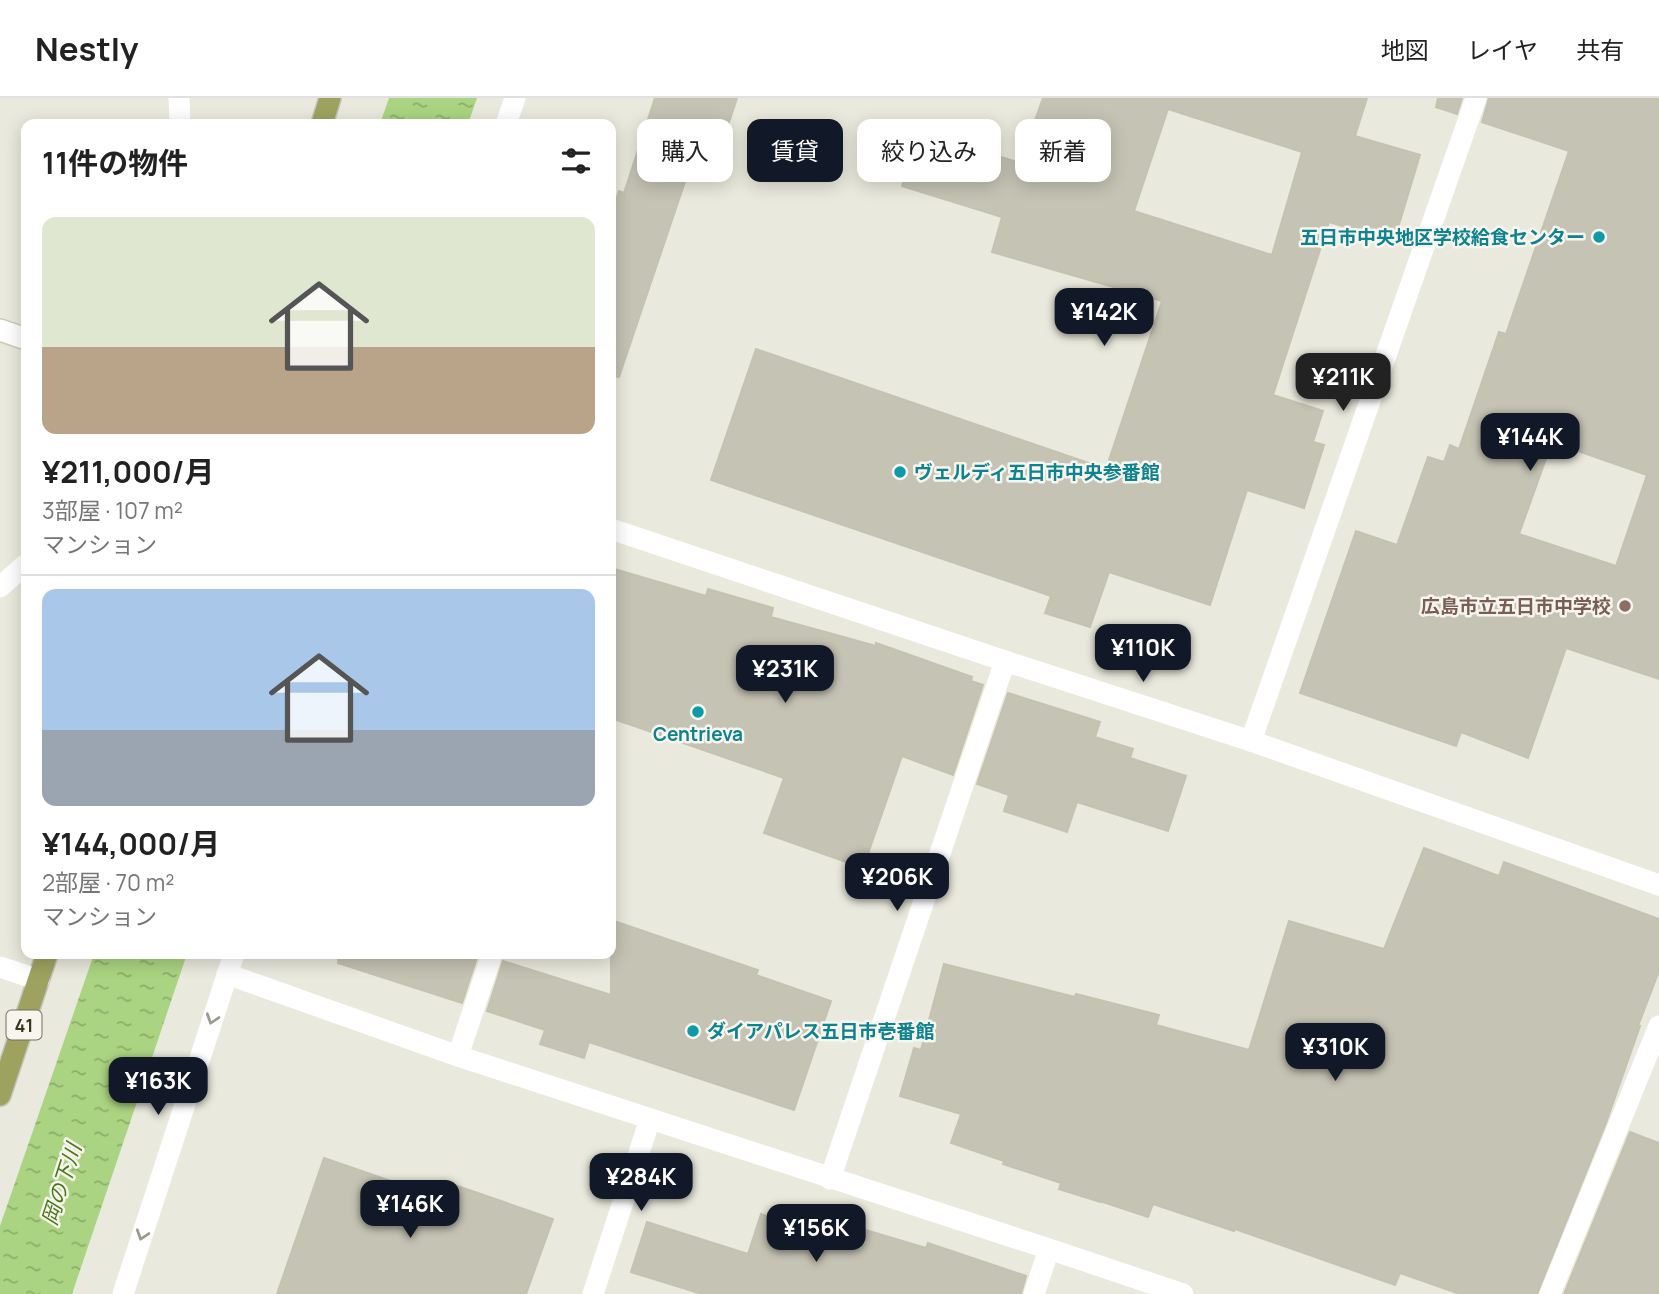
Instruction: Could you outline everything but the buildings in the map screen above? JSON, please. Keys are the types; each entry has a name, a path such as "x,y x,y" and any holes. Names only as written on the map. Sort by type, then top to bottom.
{"main road":[{"path":"324,119 330,98"},
{"name":"41","path":"0,1095 45,959"}],"street":[{"path":"179,98 180,119"},
{"path":"508,119 515,98"},
{"path":"1251,741 1476,98"},
{"path":"0,330 21,337"},
{"path":"616,531 1251,741 1659,885"},
{"path":"0,587 21,568"},
{"path":"830,1179 1005,661"},
{"path":"123,1294 232,959"},
{"path":"458,1056 490,959"},
{"path":"0,967 39,980"},
{"path":"227,974 458,1056 1183,1294"},
{"path":"1550,1294 1659,1026"},
{"path":"593,1294 650,1119"},
{"path":"1034,1294 1049,1249"}],"water":[{"path":"389,98 477,98 470,119 382,119"},
{"name":"岡の下川","path":"92,959 185,959 72,1294 0,1294 0,1226"}],"place":[{"name":"五日市中央地区学校給食センター","path":"1599,237"},
{"name":"ヴェルディ五日市中央参番館","path":"900,472"},
{"name":"広島市立五日市中学校","path":"1625,606"},
{"name":"Centrieva","path":"698,712"},
{"name":"ダイアパレス五日市壱番館","path":"693,1031"}]}
